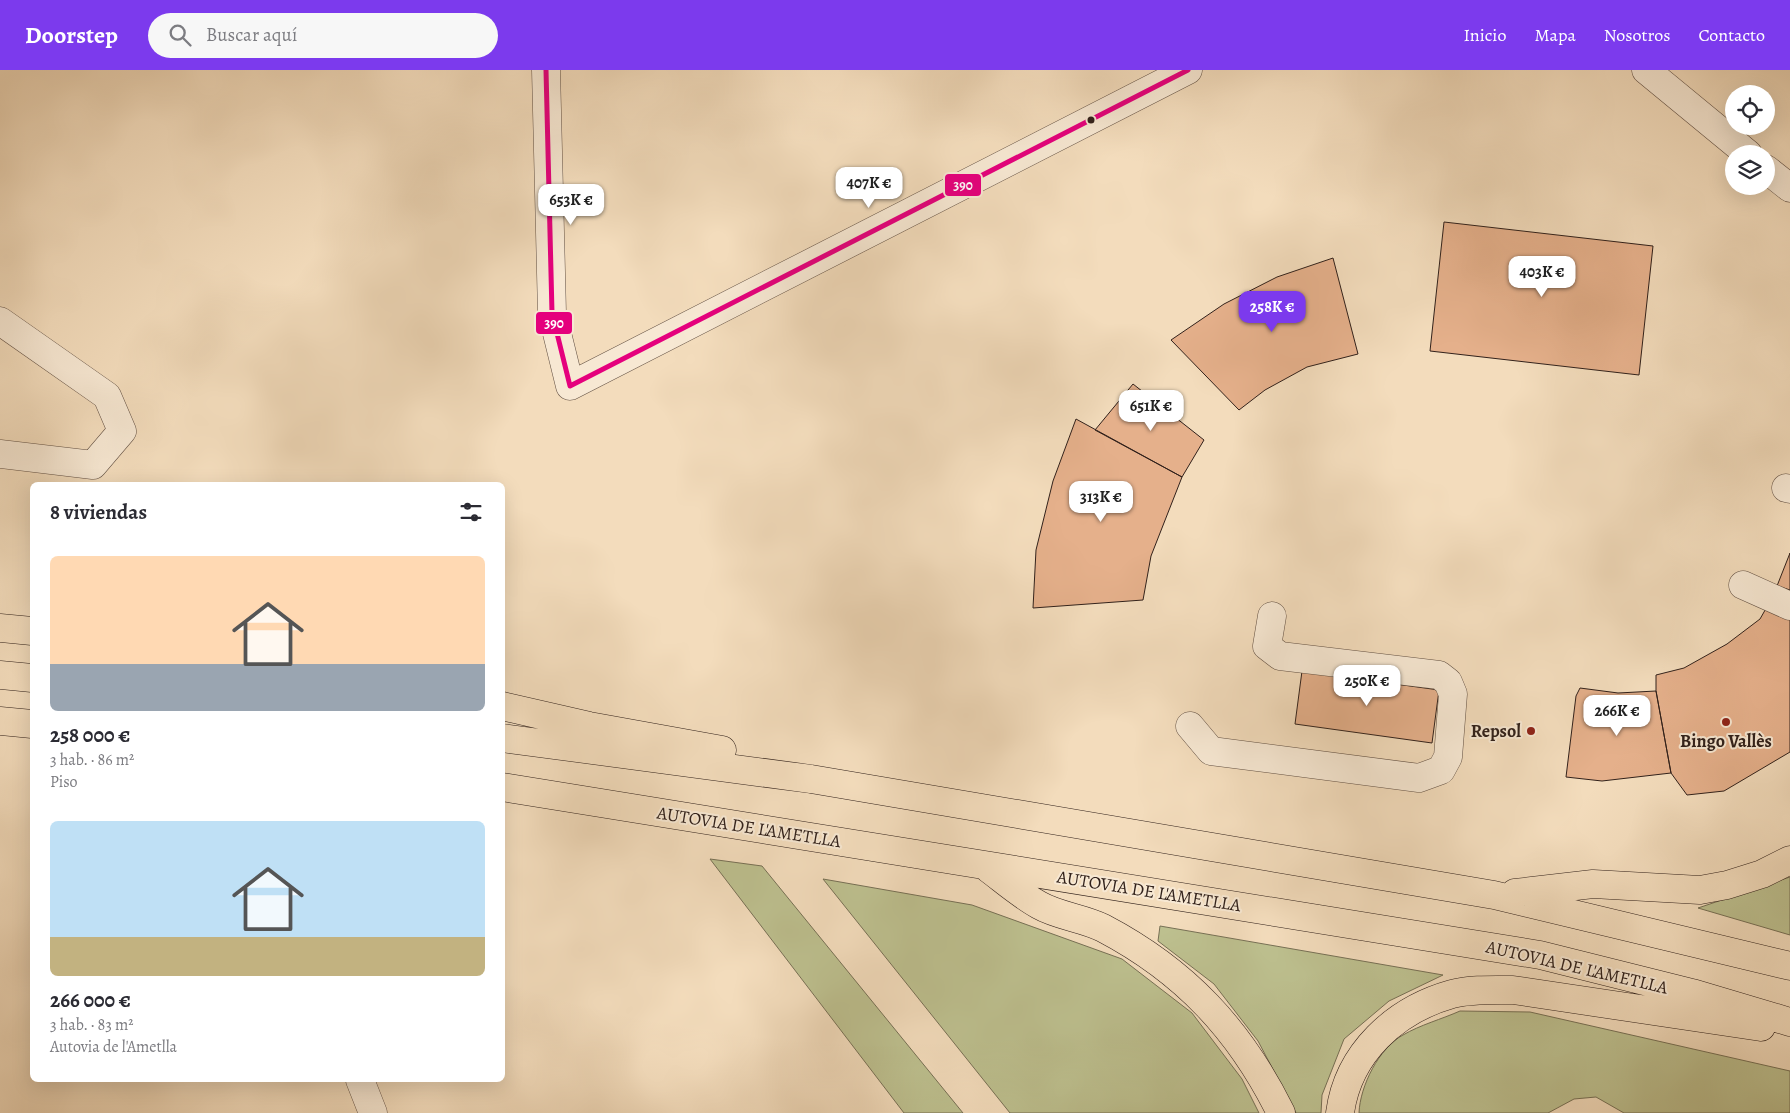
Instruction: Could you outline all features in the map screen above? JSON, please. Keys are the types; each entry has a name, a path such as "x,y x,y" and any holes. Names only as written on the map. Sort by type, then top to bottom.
{"highway":[{"path":"0,628 30,631"},
{"path":"0,675 30,678"},
{"path":"505,707 589,726 732,751 810,779"},
{"path":"0,721 30,724"},
{"path":"505,738 810,779 1494,895 1790,966"},
{"name":"AUTOVIA DE L'AMETLLA","path":"505,787 986,866 1086,880 1540,955 1692,993 1790,1022"},
{"path":"1494,895 1593,884 1700,890 1744,880 1790,860"},
{"path":"986,866 1039,905 1100,927 1134,946 1182,980 1211,1008 1240,1042 1265,1080 1281,1113"},
{"path":"1340,1113 1341,1100 1354,1067 1374,1038 1398,1019 1422,1005 1453,994 1484,990 1513,990 1678,1016 1790,1031"}],"street":[{"path":"546,70 552,313 570,386 1188,70"},
{"path":"1646,70 1737,145"},
{"path":"1775,176 1790,188"},
{"path":"0,322 107,396 122,432 93,465 0,454"},
{"path":"1743,585 1790,606"},
{"path":"1190,726 1211,751 1420,778 1441,770 1448,757 1453,694 1448,682 1439,675 1280,656 1267,646 1272,616"},
{"path":"361,1082 373,1113"}],"green space":[{"path":"710,859 762,866 963,1113 904,1113"},
{"path":"1790,877 1790,935 1698,908"},
{"path":"823,879 972,905 1122,959 1192,1013 1242,1079 1259,1113 1010,1113"},
{"path":"1160,926 1443,975 1389,1001 1344,1039 1322,1095 1321,1113 1296,1113 1258,1041 1214,984 1158,941"},
{"path":"1460,1011 1530,1012 1790,1071 1790,1113 1624,1113 1596,1097 1574,1099 1548,1113 1359,1113 1360,1102 1367,1080 1386,1049 1394,1041 1410,1031"}],"building":[{"path":"1444,222 1653,246 1639,375 1430,351"},
{"path":"1333,258 1358,354 1307,367 1265,390 1239,410 1171,340 1224,304 1277,277"},
{"path":"1133,384 1204,440 1182,477 1095,430"},
{"path":"1076,419 1182,477 1151,556 1143,600 1033,608 1036,550 1053,481"},
{"path":"1790,553 1790,590 1777,586"},
{"name":"Bingo Vallès","path":"1768,605 1790,616 1790,752 1724,791 1687,795 1671,773 1656,691 1656,675 1684,668 1727,644 1760,619"},
{"path":"1302,671 1439,690 1432,743 1295,724"},
{"path":"1580,688 1618,693 1656,691 1671,773 1602,781 1566,777 1576,696"}],"transit line":[{"name":"390","path":"546,70 552,313 570,386 1188,70"}],"place":[{"name":"Bingo Vallès","path":"1726,722"},
{"name":"Repsol","path":"1531,731"}]}
